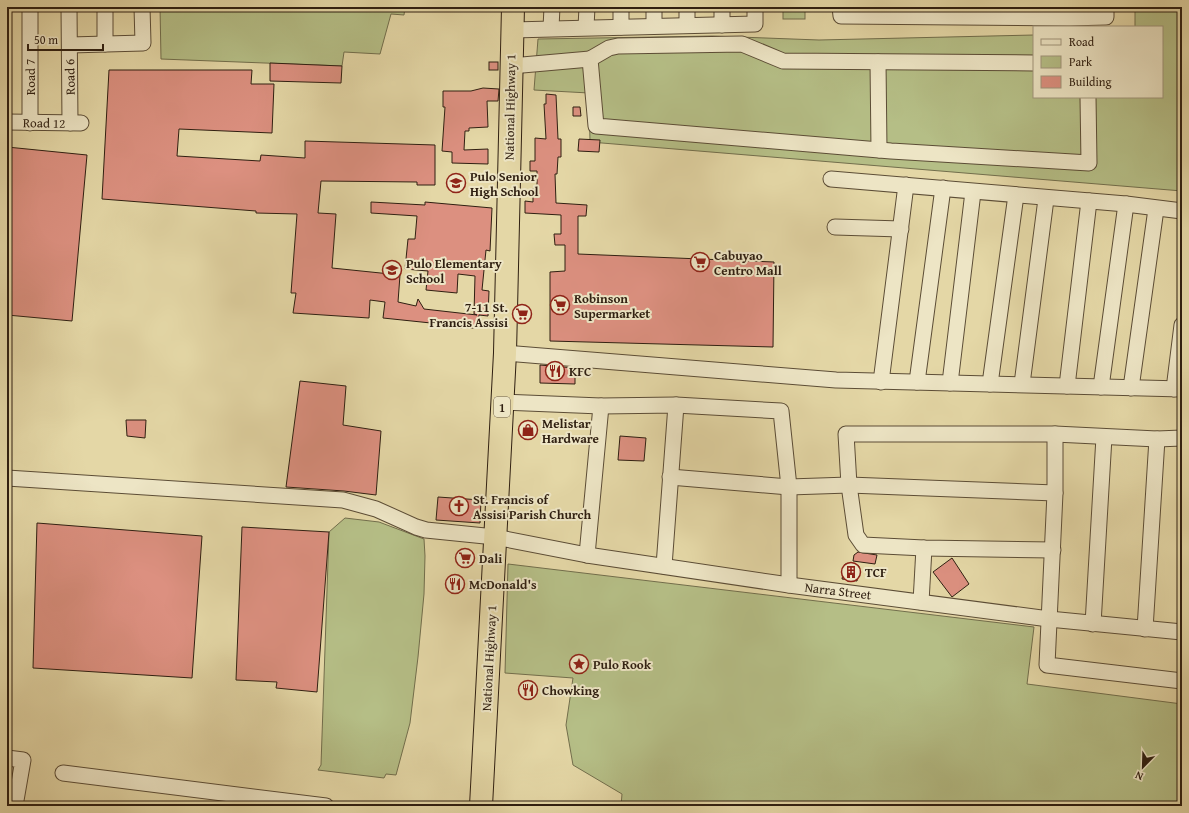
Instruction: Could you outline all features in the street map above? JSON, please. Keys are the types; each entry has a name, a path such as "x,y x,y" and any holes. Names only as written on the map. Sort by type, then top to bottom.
{"highway":[{"name":"National Highway 1","path":"481,806 505,353 513,7"}],"street":[{"name":"Road 7","path":"30,7 30,123"},
{"name":"Road 6","path":"69,7 70,45 76,123"},
{"path":"105,7 105,44"},
{"path":"70,45 143,42 142,7"},
{"path":"551,28 552,7"},
{"path":"586,28 587,7"},
{"path":"621,7 621,27"},
{"path":"654,7 654,26"},
{"path":"687,7 687,25"},
{"path":"722,7 722,25"},
{"path":"512,30 755,24 755,7"},
{"path":"840,7 840,16 918,11 1069,13 1106,17 1106,7"},
{"path":"511,66 590,59 609,48 618,46 742,44 783,61 1033,63"},
{"path":"590,59 596,126 879,150 1089,163 1088,98"},
{"path":"878,62 879,150"},
{"name":"Road 12","path":"7,122 76,123"},
{"path":"831,179 1126,204 1156,209 1182,211"},
{"path":"881,382 906,185"},
{"path":"917,382 943,188"},
{"path":"950,383 973,192"},
{"path":"990,384 1016,195"},
{"path":"1022,384 1046,198"},
{"path":"1067,386 1089,201"},
{"path":"1101,387 1126,204"},
{"path":"1131,388 1156,209"},
{"path":"835,228 901,229"},
{"path":"505,353 836,380 1178,389 1182,324"},
{"path":"502,402 601,406 676,405 781,411 789,487 789,585"},
{"path":"664,566 676,405"},
{"path":"588,555 601,406"},
{"path":"1052,550 924,548 863,544 856,535 849,485 846,434 1055,434 1157,439 1182,438"},
{"path":"1055,434 1055,493 1047,665 1182,681"},
{"path":"1093,624 1104,437"},
{"path":"1145,629 1157,439"},
{"path":"670,477 789,487 849,485 1055,493"},
{"name":"Narra Street","path":"7,478 343,500 376,509 426,530 495,537 588,555 789,585 1093,624 1182,632"},
{"path":"921,602 924,548"},
{"path":"7,758 23,760 15,806"},
{"path":"63,773 326,806"}],"green space":[{"path":"160,7 405,7 404,15 391,14 380,54 344,52 342,66 161,59"},
{"path":"783,7 805,7 805,19 783,19"},
{"path":"1135,7 1182,7 1182,191 590,142 589,93 534,90 538,39 712,36 819,40 1033,35 1033,98 1163,98 1163,26 1135,26"},
{"path":"345,518 379,522 424,539 424,594 410,723 396,775 386,774 384,778 318,770 321,765 329,532"},
{"path":"508,564 1034,627 1027,684 1182,704 1182,806 621,806 622,794 573,765 566,725 573,678 505,673"}],"building":[{"path":"489,62 498,62 498,70 489,70"},
{"path":"270,63 342,66 341,83 270,81"},
{"path":"109,70 252,70 251,84 274,84 272,133 179,129 177,156 260,161 261,155 305,158 305,141 435,145 435,185 417,185 417,182 321,181 318,213 336,214 332,268 400,275 398,302 416,306 418,299 424,309 477,315 474,314 475,276 458,274 457,293 426,290 428,271 405,269 408,239 415,239 417,216 371,213 371,202 425,205 425,202 492,208 490,251 486,250 482,290 489,291 488,316 479,315 478,328 450,328 450,325 383,318 385,302 370,300 369,318 293,313 296,293 291,293 297,214 256,213 256,211 102,199"},
{"path":"483,88 499,89 498,101 487,101 488,127 469,128 469,131 465,131 464,150 488,149 488,164 452,163 452,152 442,151 445,107 443,107 443,91 471,91"},
{"path":"546,94 556,95 558,139 561,139 561,157 558,157 557,174 555,174 556,203 587,205 586,216 578,216 578,254 774,262 773,347 550,341 550,272 565,271 565,245 555,245 554,234 561,234 561,215 525,213 525,201 533,202 533,188 537,188 537,171 530,171 530,161 535,161 535,138 546,139 544,104 546,104"},
{"path":"573,107 580,107 581,116 573,116"},
{"path":"579,139 600,140 599,152 578,151"},
{"path":"7,147 87,155 72,321 7,315"},
{"path":"540,365 575,368 575,384 540,383"},
{"path":"300,381 346,386 343,425 381,431 376,495 286,487"},
{"path":"126,420 146,420 145,438 127,436"},
{"path":"620,436 646,438 644,461 618,460"},
{"name":"St. Francis of Assisi Parish Church","path":"438,497 481,500 480,523 436,520"},
{"path":"37,523 202,536 192,678 33,668"},
{"path":"242,527 329,532 317,692 276,688 277,682 236,680"},
{"path":"858,552 877,555 875,564 853,561 854,555"},
{"path":"952,558 969,584 952,597 933,572"},
{"name":"TCF","path":"845,564 859,566 857,581 842,579"}],"place":[{"name":"Pulo Senior High School","path":"456,183"},
{"name":"Cabuyao Centro Mall","path":"700,262"},
{"name":"Pulo Elementary School","path":"392,270"},
{"name":"Robinson Supermarket","path":"560,305"},
{"name":"7-11 St. Francis Assisi","path":"522,314"},
{"name":"KFC","path":"555,371"},
{"name":"Melistar Hardware","path":"528,430"},
{"name":"St. Francis of Assisi Parish Church","path":"459,506"},
{"name":"Dali","path":"465,558"},
{"name":"TCF","path":"851,572"},
{"name":"McDonald's","path":"455,584"},
{"name":"Pulo Rook","path":"579,664"},
{"name":"Chowking","path":"528,690"}]}
